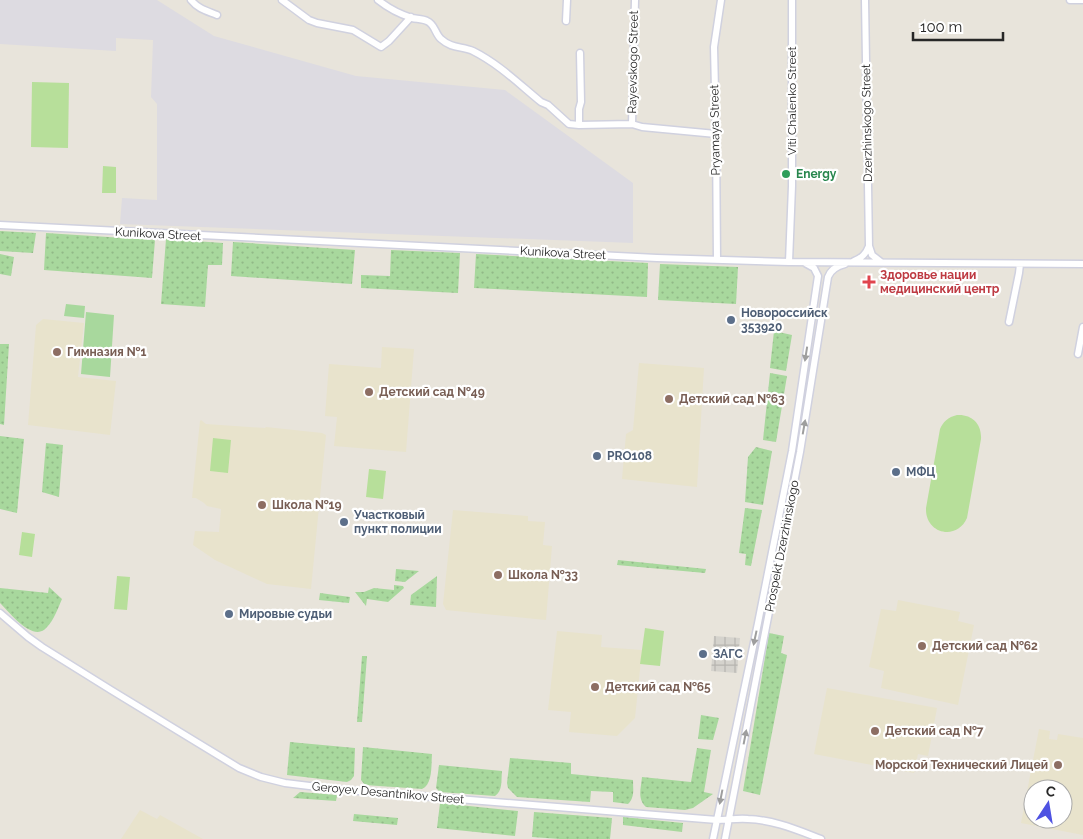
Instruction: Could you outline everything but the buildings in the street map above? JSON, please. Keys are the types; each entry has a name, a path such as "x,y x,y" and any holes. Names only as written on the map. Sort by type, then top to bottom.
{"street":[{"path":"191,0 200,9 217,15"},
{"path":"282,0 310,20 353,30 380,47 389,41 411,17"},
{"path":"378,0 389,8 411,17 428,21 433,25 440,38 454,46 471,50 498,65 569,124 632,124 716,134"},
{"path":"566,20 567,0"},
{"name":"Rayevskogo Street","path":"632,124 635,0"},
{"name":"Pryamaya Street","path":"717,260 714,47 721,0"},
{"name":"Viti Chalenko Street","path":"789,262 792,141 792,0"},
{"name":"Dzerzhinskogo Street","path":"865,0 869,246"},
{"path":"1070,0 1083,0"},
{"path":"579,125 581,102 580,53"},
{"name":"Kunikova Street","path":"0,226 821,264"},
{"path":"828,277 830,272 840,265 861,258 867,252 869,246"},
{"path":"869,246 872,255 884,263"},
{"path":"802,262 814,268 818,276"},
{"path":"821,264 831,262 1083,264"},
{"path":"818,276 821,264"},
{"path":"821,264 828,272 828,277"},
{"path":"1009,322 1020,264"},
{"name":"Prospekt Dzerzhinskogo","path":"713,839 792,451 818,276"},
{"name":"Prospekt Dzerzhinskogo","path":"725,839 800,452 828,277"},
{"path":"1078,354 1083,327"},
{"path":"792,451 800,452"},
{"name":"Geroyev Desantnikov Street","path":"0,613 28,637 111,690 239,768 261,777 285,783 334,789 717,820 747,818 787,826 821,839"}],"shaded area":[{"path":"0,0 157,0 214,36 356,76 505,90 633,183 633,243 120,224 122,198 157,200 157,104 151,97 153,40 116,38 116,51 0,44"},
{"name":"Гимназия №1","path":"43,319 84,323 78,377 116,381 110,435 28,425 36,325"},
{"name":"Детский сад №49","path":"382,347 414,349 406,452 334,446 337,417 325,416 329,364 381,368"},
{"name":"Детский сад №63","path":"639,363 704,368 697,487 622,479 626,434 633,430"},
{"name":"Школа №19","path":"201,420 206,424 266,427 326,435 311,589 267,584 215,560 193,545 195,531 219,532 221,509 207,506 196,498 192,498"},
{"name":"Школа №33","path":"453,510 528,516 528,521 545,522 543,545 552,546 546,620 446,610 443,604"},
{"name":"Детский сад №62","path":"898,600 960,612 958,621 974,625 958,705 881,688 884,671 869,667 881,609 896,611"},
{"name":"Детский сад №65","path":"557,631 602,635 601,647 642,650 635,718 617,736 569,732 571,712 548,710"},
{"path":"714,636 740,638 737,673 711,671"},
{"name":"Детский сад №7","path":"827,688 937,708 928,756 918,754 914,773 814,754"},
{"name":"Морской Технический Лицей","path":"1039,729 1050,731 1049,739 1057,740 1058,734 1083,738 1083,835 1052,829 1073,829 1073,779 1029,779"},
{"path":"140,810 157,819 160,815 203,839 121,839"}],"green space":[{"path":"32,82 69,83 68,148 31,147"},
{"path":"103,166 116,167 116,193 102,193"},
{"path":"0,231 36,233 33,253 0,251"},
{"path":"46,233 155,240 152,278 44,270"},
{"path":"166,239 223,243 222,265 208,265 205,307 161,304"},
{"path":"233,242 355,250 352,284 231,276"},
{"path":"391,250 460,253 458,293 361,288 361,275 390,276"},
{"path":"0,254 14,257 11,276 0,274"},
{"path":"476,254 648,263 647,297 474,288"},
{"path":"660,264 738,267 736,304 658,300"},
{"path":"66,304 85,306 84,318 64,316"},
{"path":"86,312 114,315 110,377 81,374"},
{"path":"774,331 792,335 786,371 770,368"},
{"path":"0,344 9,344 4,425 0,424"},
{"path":"770,373 787,376 776,442 763,440"},
{"path":"957,415 967,416 975,421 980,429 981,439 967,518 956,530 949,532 936,529 931,524 927,517 926,508 940,429 946,420"},
{"path":"0,436 24,439 17,513 0,509"},
{"path":"213,438 231,440 228,473 210,471"},
{"path":"46,443 63,445 59,497 42,492"},
{"path":"756,447 772,451 763,505 745,502 748,457"},
{"path":"369,469 386,471 383,499 366,497"},
{"path":"745,508 762,510 751,566 745,565 746,554 739,553"},
{"path":"22,532 35,534 32,557 19,555"},
{"path":"618,560 706,569 705,573 617,565"},
{"path":"396,569 419,571 405,582 395,581"},
{"path":"117,576 130,577 127,610 114,609"},
{"path":"437,576 436,607 410,605 411,595"},
{"path":"394,585 403,586 404,588 388,602 367,599 366,606 355,592 364,592 374,588 394,590"},
{"path":"49,587 62,599 52,621 42,631 35,632 22,625 0,603 0,588 48,593"},
{"path":"320,593 350,597 349,603 319,600"},
{"path":"645,628 664,631 660,666 640,664"},
{"path":"769,633 784,636 781,653 787,655 760,795 743,791"},
{"path":"362,656 367,656 362,722 357,722"},
{"path":"701,715 719,718 713,740 698,739"},
{"path":"290,742 355,748 354,776 347,782 287,775"},
{"path":"363,747 432,754 431,774 426,787 422,789 365,785 361,780"},
{"path":"697,748 711,750 704,792 713,794 693,808 685,810 646,807 641,800 642,777 691,782"},
{"path":"510,758 571,763 571,774 633,780 633,796 628,804 613,802 613,792 591,791 590,802 517,797 508,788 507,783"},
{"path":"439,765 502,771 498,794 495,796 440,792 436,788"},
{"path":"300,792 337,795 336,801 293,798"},
{"path":"440,803 518,811 515,836 437,828"},
{"path":"534,812 612,818 610,839 532,837"},
{"path":"354,814 398,818 397,825 353,821"},
{"path":"623,817 683,823 682,832 623,825"}],"place":[{"name":"Energy","path":"786,174"},
{"name":"Здоровье нации медицинский центр","path":"869,282"},
{"name":"Новороссийск 353920","path":"731,320"},
{"name":"Гимназия №1","path":"57,352"},
{"name":"Детский сад №49","path":"369,392"},
{"name":"Детский сад №63","path":"669,399"},
{"name":"PRO108","path":"597,456"},
{"name":"МФЦ","path":"896,472"},
{"name":"Школа №19","path":"262,505"},
{"name":"Участковый пункт полиции","path":"344,522"},
{"name":"Школа №33","path":"498,575"},
{"name":"Мировые судьи","path":"229,614"},
{"name":"Детский сад №62","path":"922,646"},
{"name":"ЗАГС","path":"703,654"},
{"name":"Детский сад №65","path":"595,687"},
{"name":"Детский сад №7","path":"875,731"},
{"name":"Морской Технический Лицей","path":"1058,765"}]}
